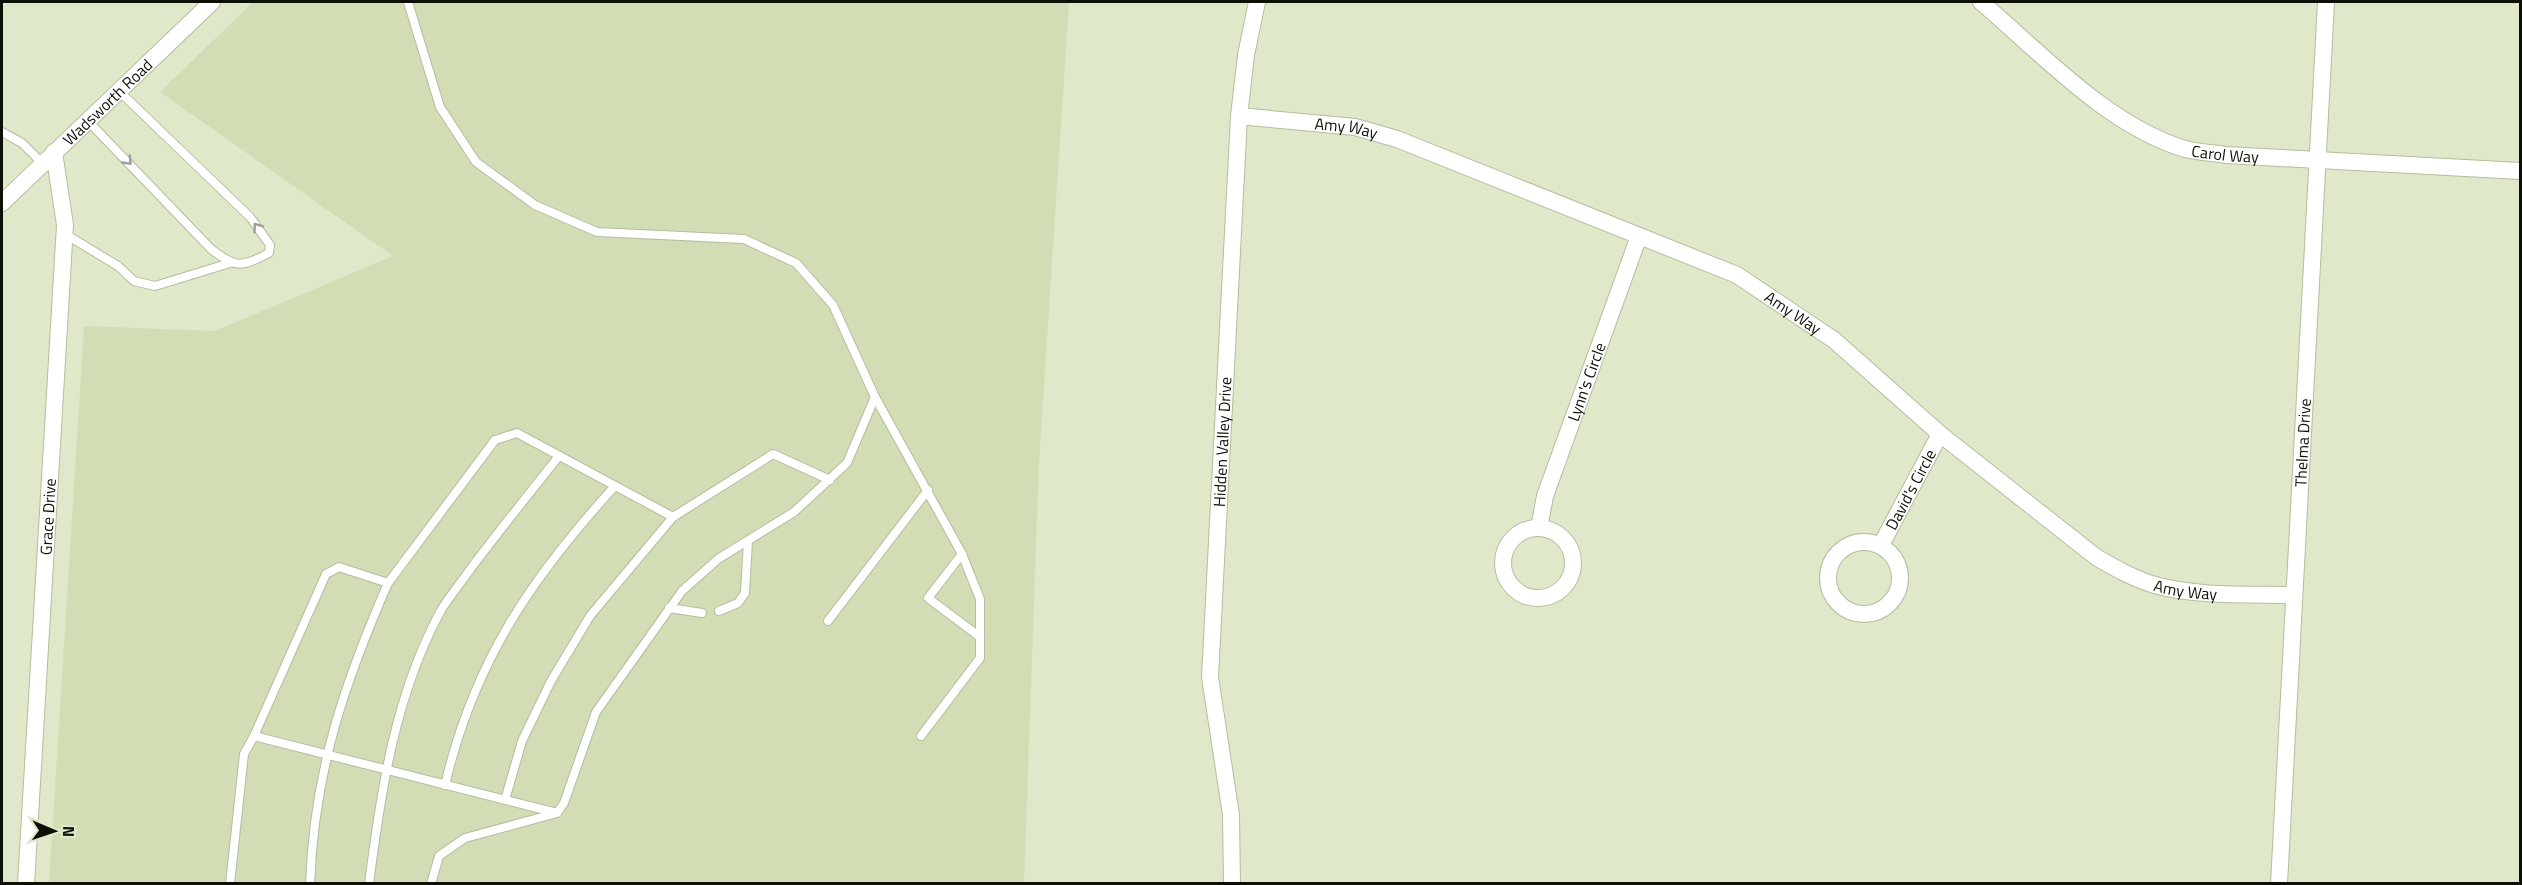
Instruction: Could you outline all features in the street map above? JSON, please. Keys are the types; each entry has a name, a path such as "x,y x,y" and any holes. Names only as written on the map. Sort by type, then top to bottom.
{"street":[{"name":"Wadsworth Road","path":"2,203 212,2"},
{"name":"Hidden Valley Drive","path":"1232,884 1231,815 1210,676 1239,116 1246,55 1257,2"},
{"name":"Carol Way","path":"1980,2 2103,107 2144,132 2186,149 2226,155 2520,171"},
{"name":"Thelma Drive","path":"2279,884 2326,2"},
{"name":"Amy Way","path":"1239,116 1355,127 1397,139 1737,275 1834,340 1940,434 2096,557 2124,573 2155,585 2183,591 2294,595"},
{"name":"Grace Drive","path":"26,884 65,234 65,225 48,157"},
{"name":"Lynn's Circle","path":"1539,528 1545,496 1638,236"},
{"name":"David's Circle","path":"1881,545 1940,434"},
{"path":"1539,528 1551,530 1562,536 1572,552 1574,570 1561,591 1550,597 1538,599 1527,597 1509,584 1503,563 1510,542 1518,534 1539,528"},
{"name":"David's Circle","path":"1859,542 1881,545 1891,553 1898,564 1901,576 1896,594 1884,609 1872,614 1860,614 1848,610 1838,603 1832,594 1828,572 1832,561 1839,552 1859,542"}],"lane":[{"path":"408,2 440,107 476,162 535,205 597,232 744,239 796,263 833,305 875,398 962,554 980,599 980,658 921,736"},
{"path":"65,234 118,266 134,281 155,286 230,263 243,265 269,253 270,245 250,217 118,90"},
{"path":"87,120 211,249 230,263"},
{"path":"2,132 48,157"},
{"path":"431,884 439,856 465,838 557,813 564,803 596,712 682,591 718,559 794,512 848,463 875,398"},
{"path":"310,884 316,802 326,754 344,690 388,583 495,440 516,433 674,517"},
{"path":"505,800 522,741 551,681 579,634 590,616 674,517 773,454 830,480"},
{"path":"369,884 379,805 407,684 441,610 496,534 559,456"},
{"path":"445,785 454,748 474,690 502,636 530,589 578,527 615,486"},
{"path":"828,621 928,490"},
{"path":"718,611 738,603 745,592 748,541"},
{"path":"962,554 928,598 980,637"},
{"path":"230,884 244,754 326,574 339,567 388,583"},
{"path":"669,608 702,613"},
{"path":"254,736 557,813"}],"shaded area":[{"path":"253,2 1069,2 1039,462 1024,883 49,884 84,326 215,331 393,256 160,92"}]}
